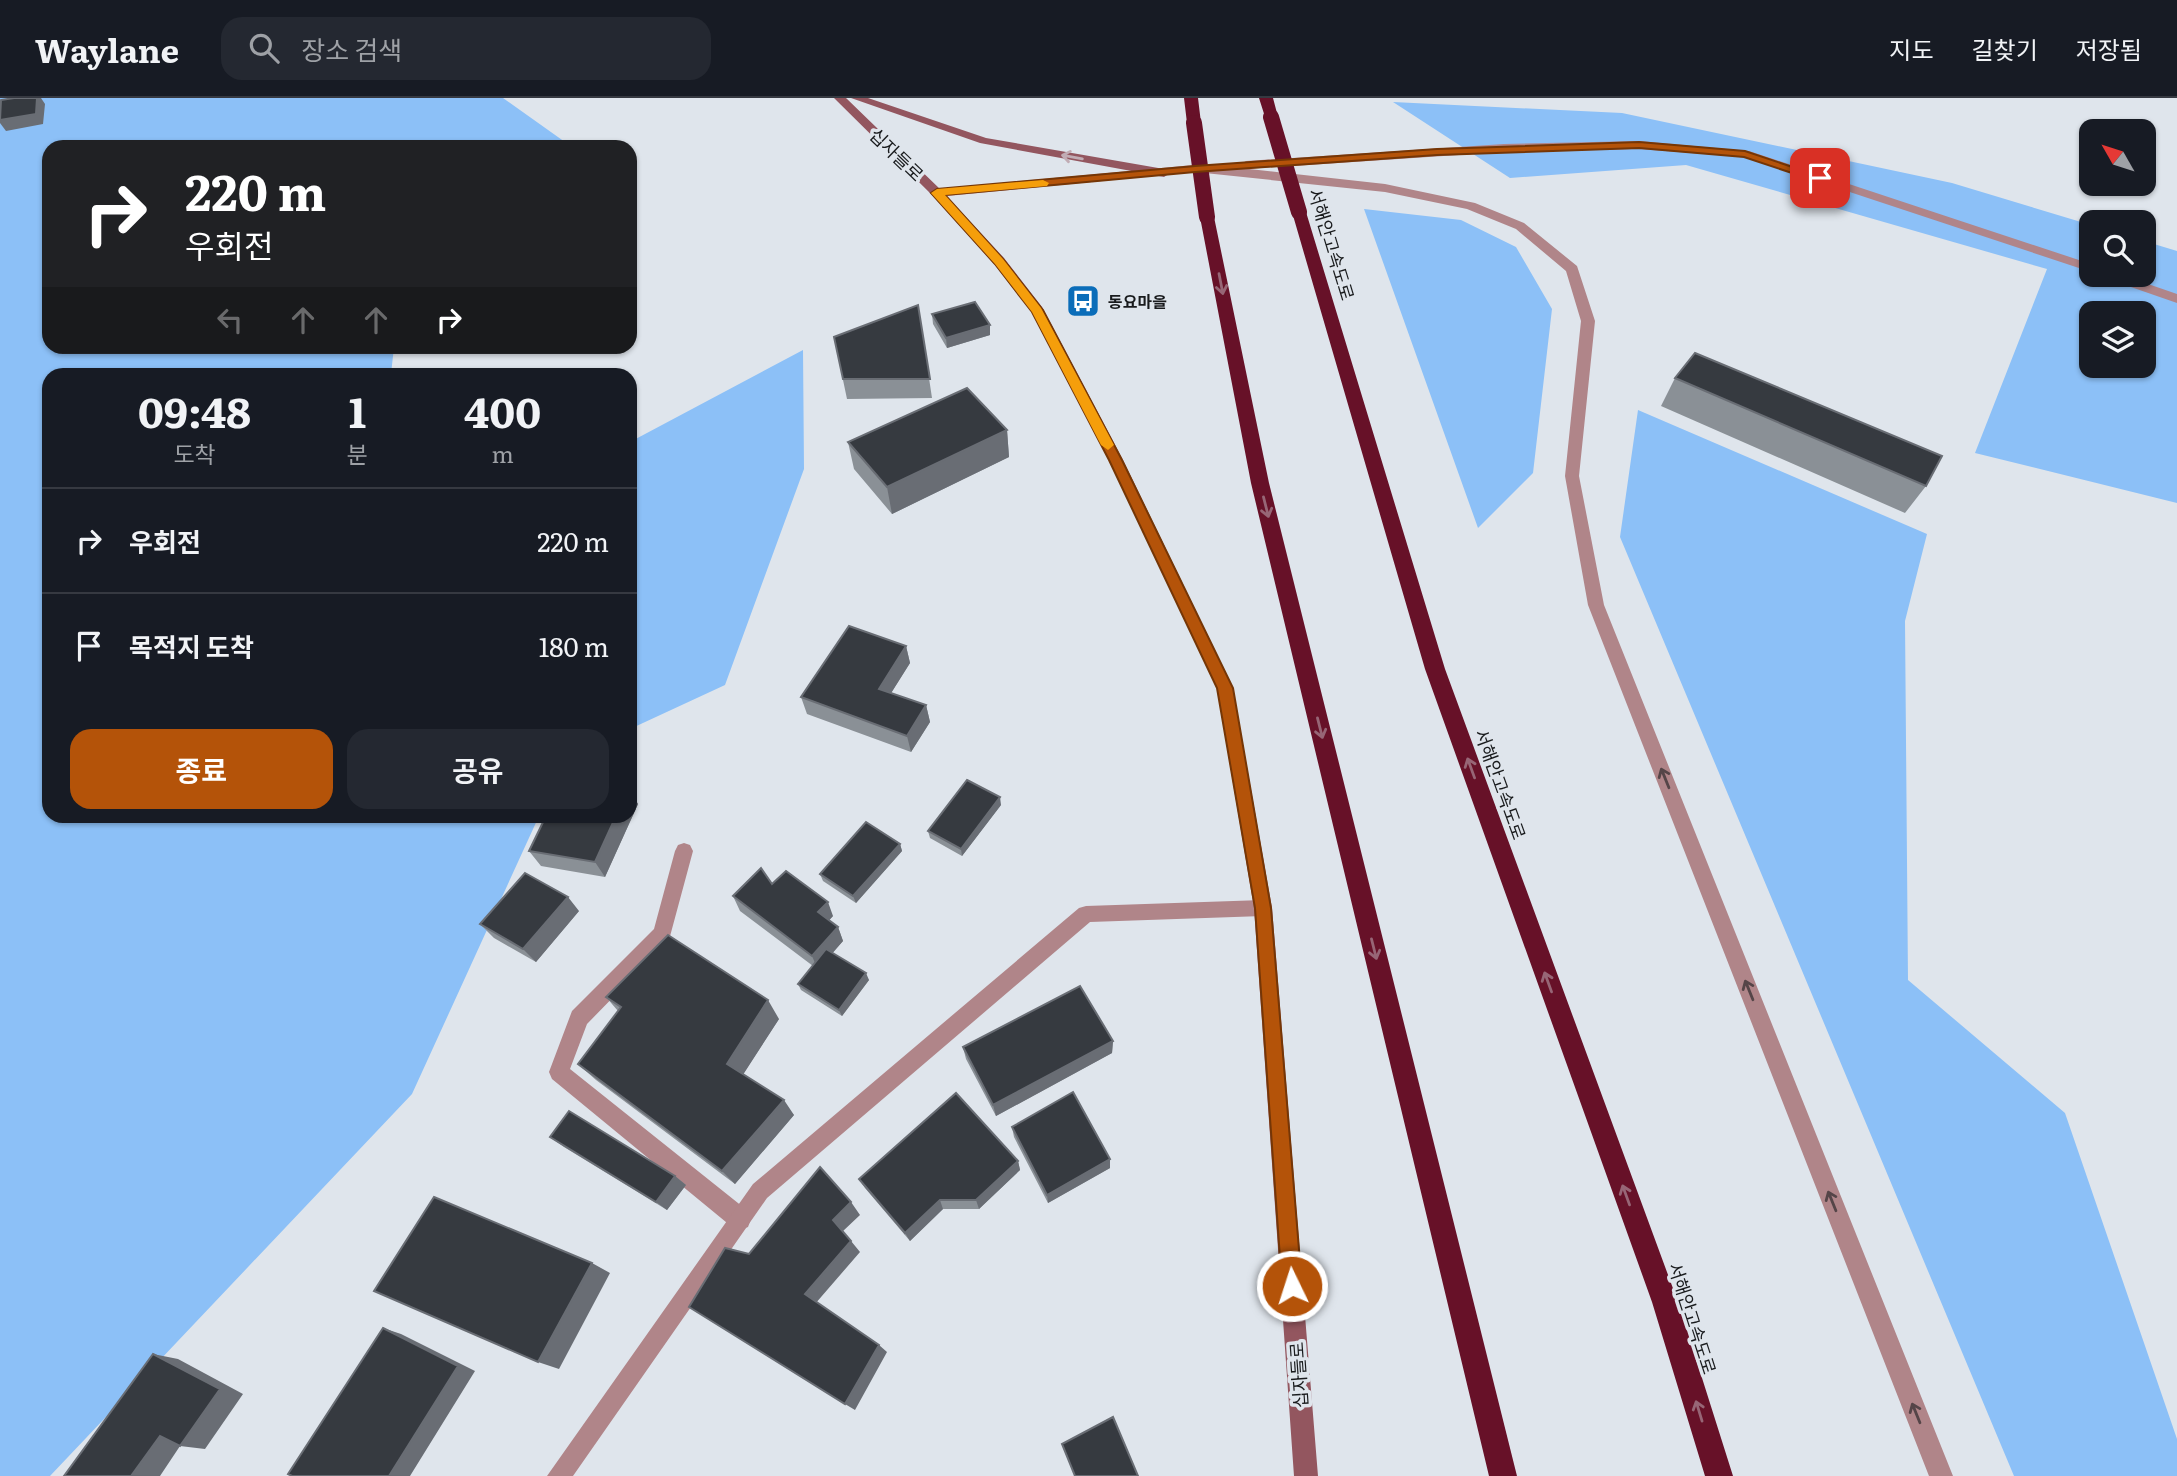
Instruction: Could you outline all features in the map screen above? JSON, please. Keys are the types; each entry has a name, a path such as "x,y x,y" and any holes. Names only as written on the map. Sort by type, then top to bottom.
{"highway":[{"path":"1191,98 1207,217 1260,483 1503,1476"},
{"name":"서해안고속도로","path":"1266,98 1435,669 1665,1302 1719,1476"}],"main road":[{"name":"십자들로","path":"840,98 937,193 999,261 1037,310 1115,460 1225,688 1263,908 1306,1476"},
{"path":"857,98 984,141 1164,173"}],"street":[{"path":"937,193 1195,169 1504,148 1639,145 1745,154 2079,264"},
{"path":"1195,169 1385,188 1471,206 1520,226 1572,269 1588,321 1572,476 1596,605 1941,1476"},
{"path":"2144,287 2177,299"},
{"path":"684,851 662,933 579,1018 559,1072 740,1219"},
{"path":"559,1476 760,1191 1086,914 1263,908"}],"shaded area":[{"path":"0,98 503,98 562,140 42,140 42,354 393,354 392,368 42,368 42,823 536,823 412,1094 50,1476 0,1476"},
{"path":"1393,102 1622,113 1952,183 2079,221 2079,287 2156,287 2156,245 2177,251 2177,503 1975,453 2047,269 1686,165 1510,178"},
{"path":"1364,209 1461,220 1516,247 1552,309 1533,473 1478,528"},
{"path":"803,350 804,469 725,685 637,726 637,438"},
{"path":"1638,410 1927,534 1905,621 1908,980 2065,1113 2177,1439 2177,1476 2014,1476 1620,537"}],"building":[{"path":"37,98 36,114 0,120 1,100"},
{"path":"975,302 990,325 946,338 932,314"},
{"path":"918,305 930,379 843,379 834,337"},
{"path":"1695,353 1942,456 1926,486 1675,378"},
{"path":"967,388 1007,430 887,487 848,442"},
{"path":"849,626 906,646 879,689 926,705 907,736 801,697"},
{"path":"967,780 1000,797 961,849 928,831"},
{"path":"866,822 900,844 853,896 820,874"},
{"path":"543,823 613,823 595,862 529,851"},
{"path":"761,868 772,884 786,871 828,902 818,912 838,927 812,956 733,896"},
{"path":"525,873 568,897 523,949 480,924"},
{"path":"668,935 768,1000 727,1064 784,1100 722,1171 578,1064 621,1007 606,997"},
{"path":"826,949 866,973 839,1010 798,984"},
{"path":"1080,986 1113,1041 993,1105 963,1047"},
{"path":"1073,1092 1110,1159 1047,1195 1012,1127"},
{"path":"956,1093 1018,1161 976,1200 940,1200 905,1233 859,1179"},
{"path":"569,1111 675,1176 656,1202 550,1137"},
{"path":"820,1167 851,1202 833,1220 851,1241 805,1294 879,1345 845,1404 689,1307 725,1248 749,1254"},
{"path":"434,1197 592,1263 538,1362 374,1291"},
{"path":"383,1328 458,1366 389,1476 288,1474"},
{"path":"153,1354 220,1389 180,1446 160,1436 131,1476 64,1476"},
{"path":"1113,1417 1138,1476 1075,1476 1062,1444"}],"slow traffic":[{"path":"1043,183 937,193 999,261 1037,310 1108,445"}],"place":[{"name":"동요마을","path":"1083,301"}],"route":[{"path":"1292,1286 1263,908 1225,688 1115,460 1037,310 999,261 937,193 1195,169 1437,152 1639,145 1745,154 1820,178"}]}
